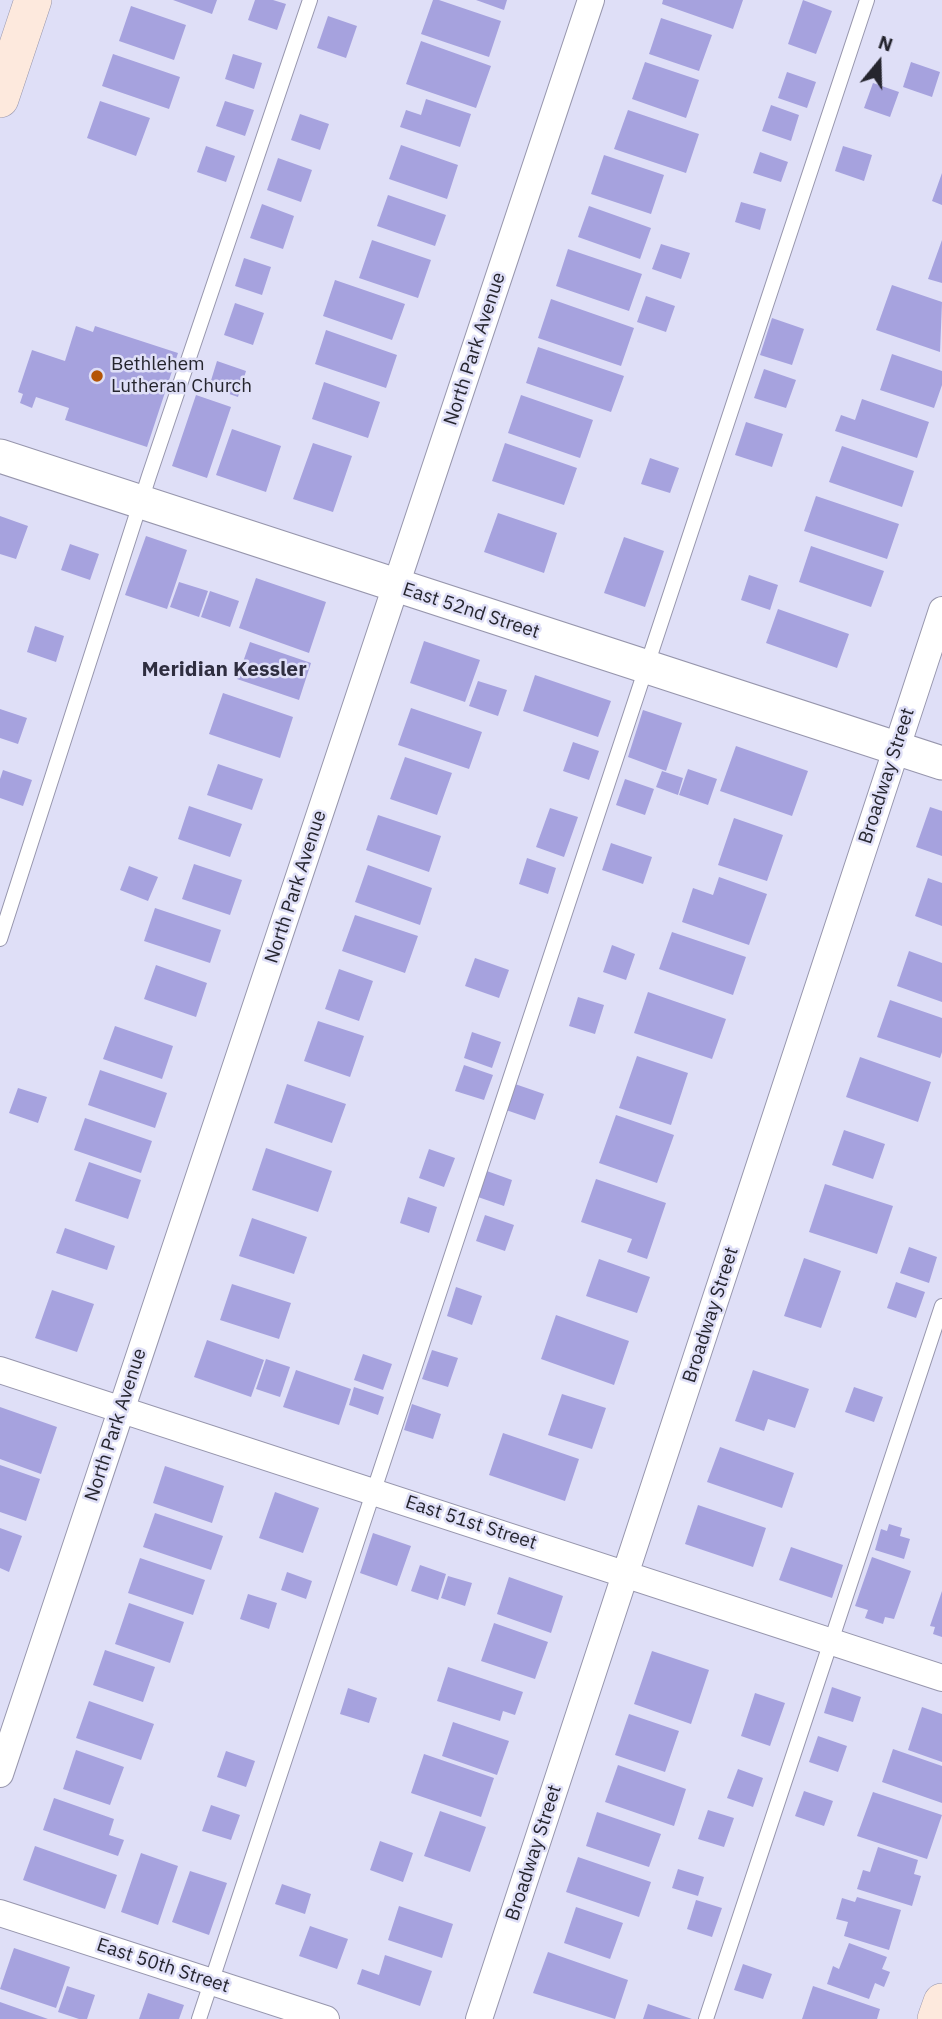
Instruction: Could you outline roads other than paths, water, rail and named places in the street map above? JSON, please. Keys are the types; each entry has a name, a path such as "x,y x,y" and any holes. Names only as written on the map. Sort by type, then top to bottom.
{"main road":[{"path":"0,99 33,0"},
{"path":"936,2019 942,2002"}],"street":[{"name":"North Park Avenue","path":"0,1774 591,0"},
{"name":"East 52nd Street","path":"0,456 942,763"},
{"name":"Broadway Street","path":"479,2019 942,610"},
{"name":"East 51st Street","path":"0,1370 942,1678"},
{"name":"East 50th Street","path":"0,1913 326,2019"}],"lane":[{"path":"0,939 141,502 310,0"},
{"path":"199,2019 867,0"},
{"path":"706,2019 942,1306"}],"place":[{"name":"Bethlehem Lutheran Church","path":"97,376"}],"district":[{"name":"Meridian Kessler","path":"224,670"}]}
